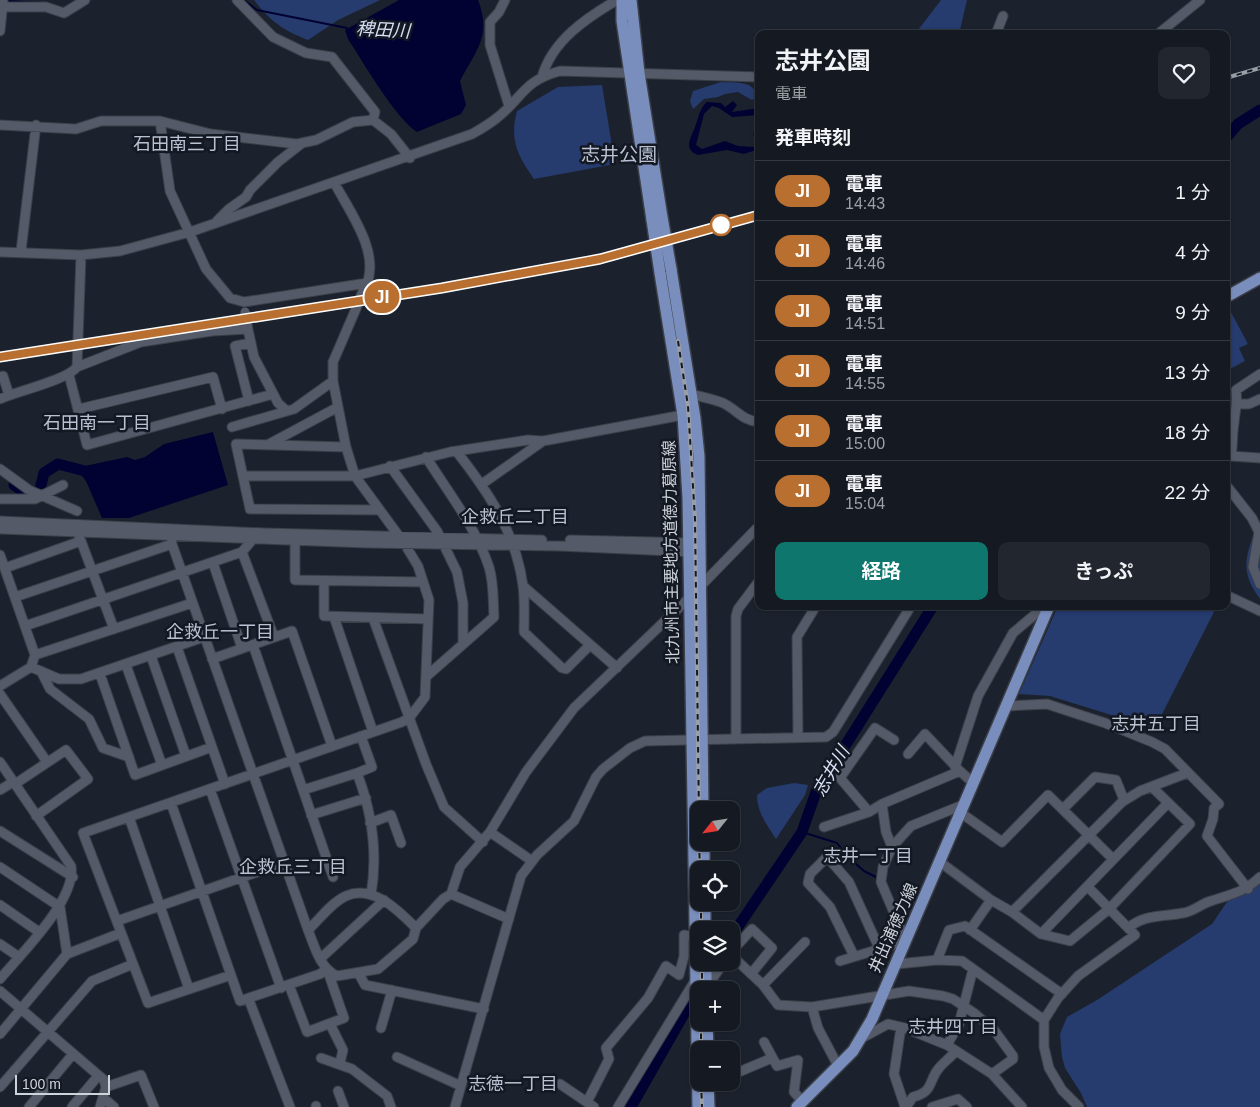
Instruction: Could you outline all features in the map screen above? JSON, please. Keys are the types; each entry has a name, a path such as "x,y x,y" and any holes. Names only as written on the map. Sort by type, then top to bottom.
{"main road":[{"name":"北九州市主要地方道徳力葛原線","path":"622,0 622,21 634,73 666,271 691,394 699,456 689,598 702,801"},
{"name":"北九州市主要地方道徳力葛原線","path":"631,0 634,73"},
{"name":"北九州市主要地方道徳力葛原線","path":"666,271 682,415 688,498 694,547 702,583 697,740 697,921"},
{"path":"1230,295 1260,278"},
{"name":"井出浦徳力線","path":"800,1104 838,1066 862,1038 897,964 1047,610"},
{"name":"北九州市主要地方道徳力葛原線","path":"696,971 698,1107"},
{"path":"708,1091 709,1107"}],"street":[{"path":"0,31 2,4 46,7 64,13 85,0"},
{"path":"237,0 273,37 306,53 332,57 375,112 373,120"},
{"path":"505,0 499,12 490,22 490,45 508,106"},
{"path":"542,77 546,60 567,36 605,4 617,0"},
{"path":"1163,30 1200,0"},
{"path":"998,30 1003,16"},
{"path":"0,252 21,251 81,255 120,251 190,232 410,158 472,134 499,117 522,91 542,77 568,71 755,77"},
{"path":"0,125 36,125 76,129 101,121 160,121 211,134 300,144 316,140 353,122 373,120 391,134 410,158"},
{"path":"160,121 170,191 206,269 230,298 244,302 365,287"},
{"path":"21,251 36,125"},
{"path":"215,223 229,209 246,197 250,190 278,162 300,144"},
{"path":"231,975 148,1003 83,832 402,722 410,717 425,697 428,675 429,600 418,566 402,540 355,476 346,447 333,381 337,350 365,287 370,267 367,247 334,182"},
{"path":"77,367 81,255"},
{"path":"244,302 254,357 273,394 283,409 287,411"},
{"path":"0,399 69,375 77,367 141,342 248,327"},
{"path":"248,401 235,346 251,343"},
{"path":"1230,450 1238,404 1236,390 1260,374"},
{"path":"69,375 88,445 273,394"},
{"path":"0,377 3,376 9,395"},
{"path":"79,410 213,377 222,409"},
{"path":"232,427 287,411 333,381"},
{"path":"691,394 722,403 744,418 755,422"},
{"path":"1238,404 1249,404 1260,399"},
{"path":"269,445 338,407"},
{"path":"244,476 355,476 426,457 528,440 543,441 682,415"},
{"path":"482,484 543,441"},
{"path":"346,447 236,444 250,509 379,510"},
{"path":"457,452 482,484 506,523 513,542 523,586 524,632 562,668 569,668 590,645"},
{"path":"426,457 478,542 489,568 494,617 428,675"},
{"path":"1230,457 1260,458"},
{"path":"390,466 441,540 457,572 464,603 464,644"},
{"path":"0,469 42,496 77,510"},
{"path":"0,499 30,500 62,485"},
{"path":"1230,490 1252,518 1259,532 1253,567 1260,584"},
{"path":"0,521 171,536 295,540 441,540 694,547"},
{"path":"0,529 80,536 402,540"},
{"path":"171,536 192,603 308,930 320,960 327,969 337,976 359,974 378,969 413,939 416,928 443,899 451,894 460,867 483,842 526,772 574,708 689,598 755,530"},
{"path":"5,568 80,536"},
{"path":"80,536 114,629"},
{"path":"14,596 92,571 171,536"},
{"path":"25,626 242,552 252,539"},
{"path":"295,540 295,580 423,582"},
{"path":"242,552 274,637"},
{"path":"0,555 35,655 31,667 0,686"},
{"path":"213,563 242,648"},
{"path":"324,581 324,616 428,619"},
{"path":"523,586 617,668"},
{"path":"736,739 736,616 738,609 755,586"},
{"path":"1230,597 1260,612"},
{"path":"35,655 192,603"},
{"path":"798,737 797,637 814,610"},
{"path":"455,1107 484,1009 516,888 521,876 532,861 574,821 596,777 630,748 645,741 826,737 834,732 909,610"},
{"path":"824,827 869,812 882,804 958,769 978,696 1013,633 1040,610"},
{"path":"334,617 373,732"},
{"path":"373,618 426,764 444,807 483,842"},
{"path":"212,659 292,631 332,746"},
{"path":"31,667 48,676 70,681 100,674 204,637"},
{"path":"253,645 333,877"},
{"path":"177,647 225,784"},
{"path":"151,656 186,756"},
{"path":"126,665 162,765"},
{"path":"41,672 50,689 89,719 104,748 129,757"},
{"path":"100,674 135,775 212,747"},
{"path":"0,694 47,762"},
{"path":"1008,706 1047,704 1105,722 1165,749 1219,804 1214,808 1213,819 1207,836 1248,889"},
{"path":"869,812 840,778 875,728 894,740"},
{"path":"908,754 924,734 973,783"},
{"path":"303,790 372,767 362,736"},
{"path":"0,790 66,750 88,779 36,816"},
{"path":"0,762 71,866 73,877 60,907 0,979"},
{"path":"357,773 366,798 375,858 371,895"},
{"path":"1012,912 1124,800 1187,773"},
{"path":"1063,809 1095,777 1116,780 1124,800"},
{"path":"940,862 1040,934 1070,941 1109,908 1190,824 1152,787"},
{"path":"210,789 285,987 307,1032 344,1018 327,969"},
{"path":"840,961 906,941 881,882 883,867 892,847 911,826 963,809 1002,842 1048,794 1090,834 1112,859"},
{"path":"311,814 366,798"},
{"path":"171,803 240,1001 249,1000 285,987 320,974 327,969"},
{"path":"1040,934 1168,803"},
{"path":"882,804 886,832 892,847"},
{"path":"370,823 391,815 401,843"},
{"path":"129,817 189,989"},
{"path":"0,831 73,877"},
{"path":"490,832 532,861"},
{"path":"854,956 830,907 808,883 810,874 825,858 829,859 848,882 879,948"},
{"path":"116,921 283,863"},
{"path":"0,867 60,907 67,954"},
{"path":"1128,928 1139,919 1186,913 1248,889 1260,877"},
{"path":"1080,1107 1062,1090 1050,1068 1044,1047 1044,1020 1062,994 1078,976 1136,935 1088,887"},
{"path":"451,894 509,919"},
{"path":"308,930 344,896 371,895 384,900 416,928"},
{"path":"320,960 384,900"},
{"path":"970,930 992,900"},
{"path":"0,905 39,932"},
{"path":"937,960 949,930 965,926 1062,994"},
{"path":"740,943 752,929 772,948 751,974"},
{"path":"0,1034 67,954 121,933"},
{"path":"560,1084 590,1104 609,1059 606,1048 648,998 666,966 679,975 684,956 684,935 690,936"},
{"path":"763,985 805,942"},
{"path":"0,944 19,957"},
{"path":"897,964 937,960 962,961 1044,1020"},
{"path":"740,963 763,985 778,1005 812,1007 909,991 943,996 964,1006 994,1030 1013,1056 1013,1059 992,1074"},
{"path":"0,1087 92,981 133,964"},
{"path":"948,1044 959,1024 973,969"},
{"path":"359,974 365,985 484,1009"},
{"path":"618,1107 696,979"},
{"path":"381,1028 392,990"},
{"path":"0,991 104,1080 106,1087 101,1104"},
{"path":"249,1000 290,1107"},
{"path":"812,1007 818,1028 838,1066"},
{"path":"330,1024 343,1050 340,1063"},
{"path":"862,1038 888,1024 948,1044 992,1074 1022,1107"},
{"path":"901,1027 894,1074 906,1107"},
{"path":"764,1042 776,1066 798,1060 794,1092 800,1104"},
{"path":"906,1107 913,1097 922,1095 928,1090 938,1070 956,1051"},
{"path":"29,1107 73,1054"},
{"path":"321,1058 340,1063 352,1069 388,1096 391,1107"},
{"path":"397,1058 461,1086"},
{"path":"740,1071 772,1058"},
{"path":"106,1087 141,1075 154,1107"},
{"path":"72,1107 98,1076"},
{"path":"338,1091 344,1107"},
{"path":"932,1107 958,1099 967,1107"},
{"path":"101,1104 107,1101 114,1107"}],"shaded area":[{"path":"254,0 380,0 338,20 308,40 291,33 278,24"},
{"path":"941,0 967,0 960,30 918,30"},
{"path":"721,82 743,83 752,87 755,91 755,98 752,100 738,92 725,94 704,99 693,109 690,101 693,91"},
{"path":"602,85 615,164 534,179 523,163 516,147 514,131 517,111 558,87"},
{"path":"1230,310 1248,344 1239,348 1245,361 1230,369"},
{"path":"1260,524 1260,599 1252,586 1246,567 1250,545 1255,531"},
{"path":"1056,610 1215,610 1157,724 1150,727 1050,696 1019,694"},
{"path":"794,783 808,785 805,795 776,839 761,813 757,795 767,788"},
{"path":"1260,876 1260,1107 1087,1107 1081,1093 1065,1068 1062,1057 1060,1034 1067,1017 1097,1000 1212,924 1233,893 1244,882"}],"water":[{"path":"399,0 478,0 482,12 483,33 460,81 466,105 461,114 417,132 399,115 390,103 348,39 345,30"},
{"path":"733,101 737,105 732,112 755,109 755,115 732,117 719,108 712,106 704,114 696,145 702,149 725,141 738,146 755,147 755,150 744,154 727,150 698,155 693,152 690,149 689,141 705,104 707,102 721,103 725,107"},
{"path":"213,432 228,485 129,518 102,518 80,467 127,457 135,460 145,457 164,444"}],"waterway":[{"name":"稗田川","path":"244,0 257,10 347,28"},
{"name":"稗田川","path":"6,1 41,3"},
{"name":"志井川","path":"1230,133 1238,124 1260,110"},
{"path":"14,485 28,495 39,493 44,473 58,464 85,471 93,481"},
{"name":"志井川","path":"740,924 802,832 816,792 930,610"},
{"path":"802,832 837,843 847,856 864,871 878,878"},
{"name":"志井川","path":"631,1107 690,1003"}],"railway":[{"path":"1230,77 1260,68"},
{"path":"0,357 442,288 601,259 755,216"},
{"path":"678,341 688,406 695,519 699,801"},
{"path":"699,851 700,861"},
{"path":"701,911 701,921"},
{"path":"702,971 702,981"},
{"path":"701,1031 701,1041"},
{"path":"701,1091 702,1107"}],"train":[{"name":"JI","path":"0,357 162,334 306,308 442,288 600,259 755,216"}],"district":[{"name":"石田南三丁目","path":"187,144"},
{"name":"志井公園","path":"619,154"},
{"name":"石田南一丁目","path":"97,423"},
{"name":"企救丘二丁目","path":"515,517"},
{"name":"企救丘一丁目","path":"220,632"},
{"name":"志井五丁目","path":"1156,724"},
{"name":"志井一丁目","path":"868,856"},
{"name":"企救丘三丁目","path":"293,867"},
{"name":"志井四丁目","path":"953,1027"},
{"name":"志徳一丁目","path":"513,1084"}]}
